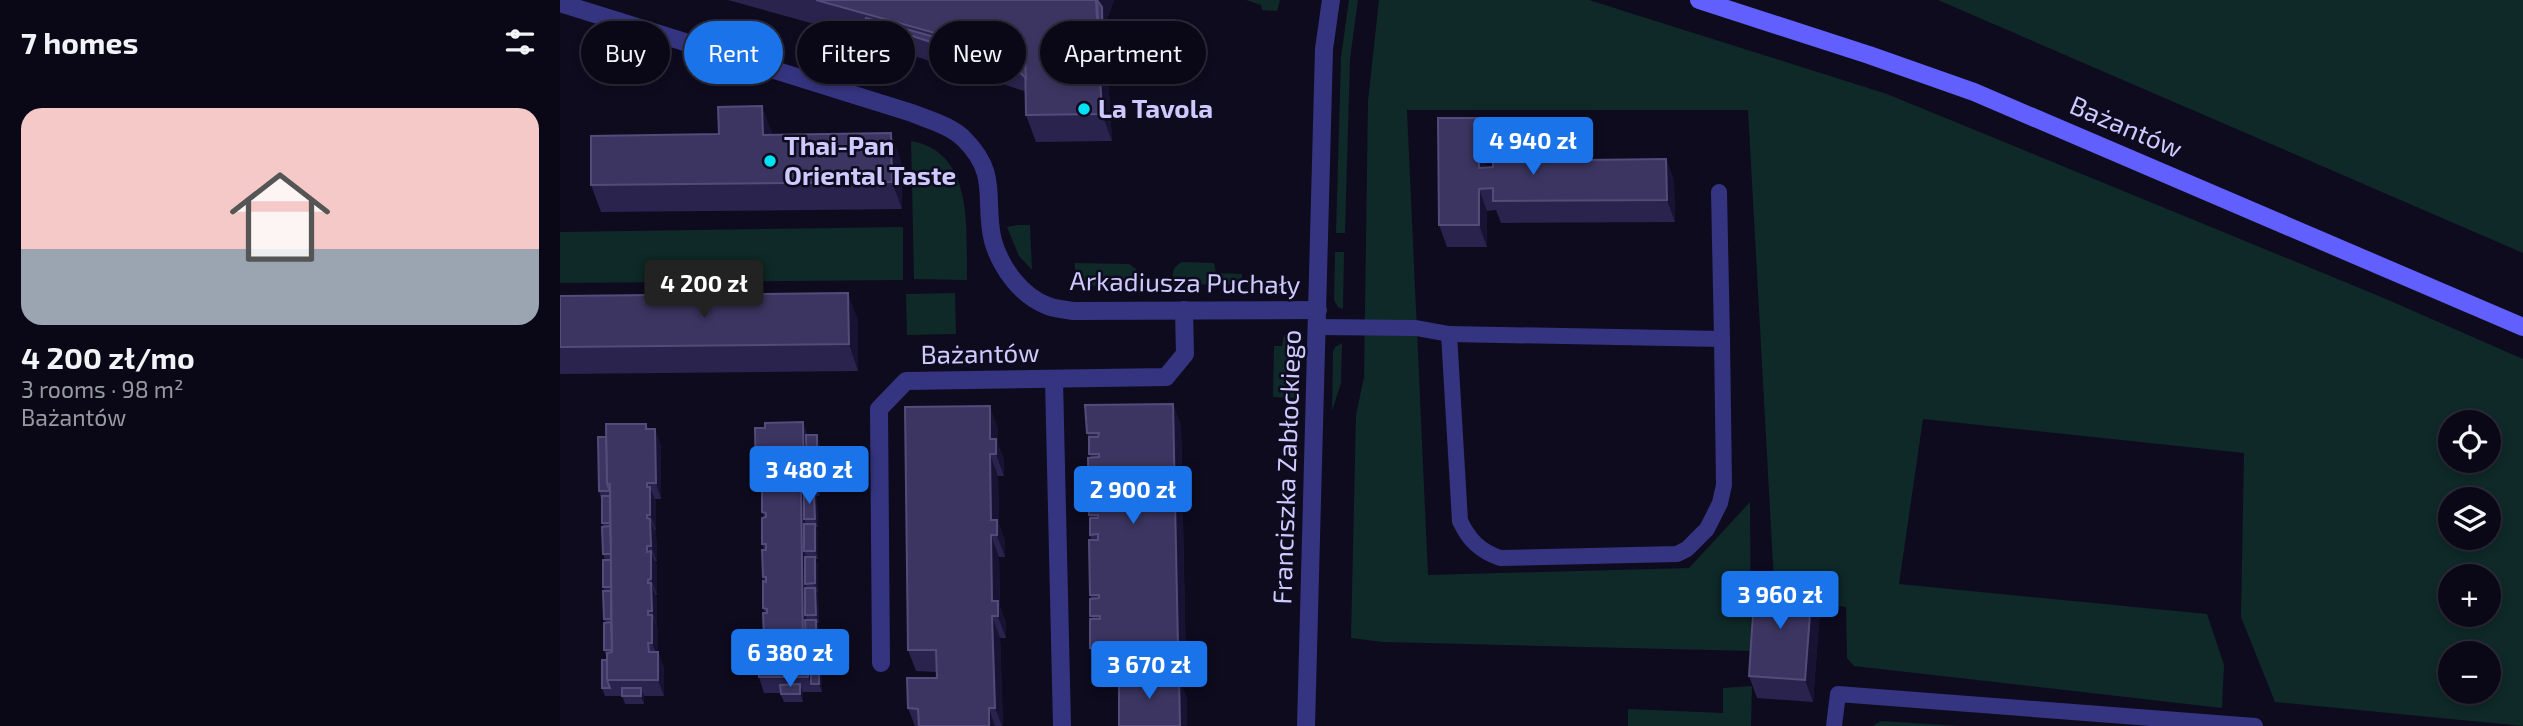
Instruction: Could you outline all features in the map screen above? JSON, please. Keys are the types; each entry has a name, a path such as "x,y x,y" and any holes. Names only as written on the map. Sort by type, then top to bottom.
{"street":[{"name":"Franciszka Zabłockiego","path":"1306,726 1324,49 1331,0"},
{"name":"Bażantów","path":"1699,0 1974,92 2523,327"},
{"name":"Arkadiusza Puchały","path":"560,3 939,123 964,138 980,158 989,182 993,240 1004,268 1022,289 1046,305 1074,312 1184,310 1317,318"},
{"name":"Bażantów","path":"881,663 878,409 906,381 1166,377 1185,354 1184,310"},
{"name":"Bażantów","path":"1054,380 1062,726"}],"lane":[{"path":"1450,334 1460,521 1471,541 1500,558 1677,554 1696,541 1715,516 1724,485 1719,192"},
{"path":"1317,318 1450,334 1722,339"},
{"path":"1834,726 1838,694 2122,721 2255,726"}],"green space":[{"path":"1246,0 1280,0 1277,11 1262,10 1261,5"},
{"path":"1349,0 1358,0 1350,59 1345,233 1336,233 1341,57"},
{"path":"1379,0 1589,0 1887,94 2379,296 2523,359 2523,726 2275,702 2241,617 2244,453 1923,419 1899,584 2207,614 2224,665 2222,708 1854,666 1847,658 1846,607 1775,600 1748,110 1407,110 1428,575 1689,568 1750,502 1751,651 1383,642 1351,638 1356,415 1364,377 1368,101"},
{"path":"1938,0 2523,0 2523,253"},
{"path":"911,141 932,148 947,160 957,177 966,217 967,280 914,279"},
{"path":"1030,225 1032,270 1019,256 1007,227"},
{"path":"903,227 903,280 560,283 560,232"},
{"path":"1335,252 1344,252 1343,309 1338,307 1334,300"},
{"path":"1182,262 1214,263 1216,273 1242,274 1242,284 1175,285 1173,272"},
{"path":"1075,263 1129,264 1136,269 1137,279 1135,285 1083,286 1075,277"},
{"path":"955,293 956,334 907,335 906,294"},
{"path":"1284,335 1295,357 1298,372 1297,398 1273,397 1274,346 1282,346"},
{"path":"1342,343 1341,383 1332,411 1333,352 1335,347"},
{"path":"1752,686 1751,726 1628,726 1628,709 1723,713 1723,688"},
{"path":"1881,721 1961,726 1873,726"}],"building":[{"path":"816,0 1096,0 1097,21 1040,21 1040,84 1100,84 1102,114 1026,115 1026,21 929,21 929,31 915,27 915,21 892,21"},
{"path":"1097,0 1102,7 1102,21 1098,21"},
{"path":"915,32 929,35 929,41 915,37"},
{"path":"762,106 763,135 891,133 892,182 591,185 591,136 719,134 718,107"},
{"path":"1438,118 1479,118 1479,168 1493,167 1493,161 1666,159 1667,200 1493,201 1493,188 1479,189 1479,225 1439,225"},
{"path":"848,293 849,344 560,347 560,296"},
{"path":"1173,404 1178,646 1090,648 1090,619 1100,619 1100,616 1090,616 1090,599 1099,598 1099,595 1090,595 1089,540 1098,540 1098,534 1090,535 1090,518 1098,518 1098,515 1089,515 1088,458 1099,457 1099,454 1089,454 1089,437 1098,437 1099,433 1087,433 1085,405"},
{"path":"990,406 990,439 996,439 996,454 990,454 991,520 997,520 997,535 991,535 992,601 998,601 998,616 992,616 995,708 989,708 989,726 919,726 918,709 908,708 907,678 937,678 936,650 908,650 905,407"},
{"path":"803,422 803,650 808,650 808,677 759,677 758,651 767,651 763,613 767,613 767,609 763,608 763,581 766,582 766,577 763,577 762,550 766,550 766,544 762,544 762,518 766,517 766,513 762,512 762,486 765,486 766,481 756,481 755,428 765,428 765,423"},
{"path":"606,424 646,424 646,429 655,429 656,483 647,483 647,487 650,487 650,515 647,515 647,518 650,519 651,546 647,546 647,552 651,551 651,579 648,583 651,583 652,611 648,611 648,615 652,615 652,643 648,643 649,652 658,652 658,680 607,680 607,653 612,652 610,484 607,484"},
{"path":"806,435 817,435 817,488 807,488"},
{"path":"598,437 606,437 607,484 610,491 599,491"},
{"path":"804,492 814,492 815,519 804,519"},
{"path":"602,496 610,496 610,523 602,523"},
{"path":"804,524 815,524 815,551 804,551"},
{"path":"610,526 611,554 603,554 602,527"},
{"path":"805,557 815,557 815,583 805,584"},
{"path":"603,560 611,560 611,587 603,587"},
{"path":"1755,582 1812,588 1805,680 1749,676"},
{"path":"805,588 815,588 816,615 805,615"},
{"path":"603,591 611,591 611,619 604,619"},
{"path":"805,620 816,620 816,647 806,647"},
{"path":"611,622 612,650 604,650 604,623"},
{"path":"811,657 819,657 819,684 811,684"},
{"path":"602,660 607,660 607,680 610,688 602,688"},
{"path":"1179,676 1180,726 1119,726 1119,677"},
{"path":"800,684 800,694 781,694 780,685"},
{"path":"622,688 641,688 641,696 622,696"}],"place":[{"name":"La Tavola","path":"1084,109"},
{"name":"Thai-Pan Oriental Taste","path":"770,161"}]}
